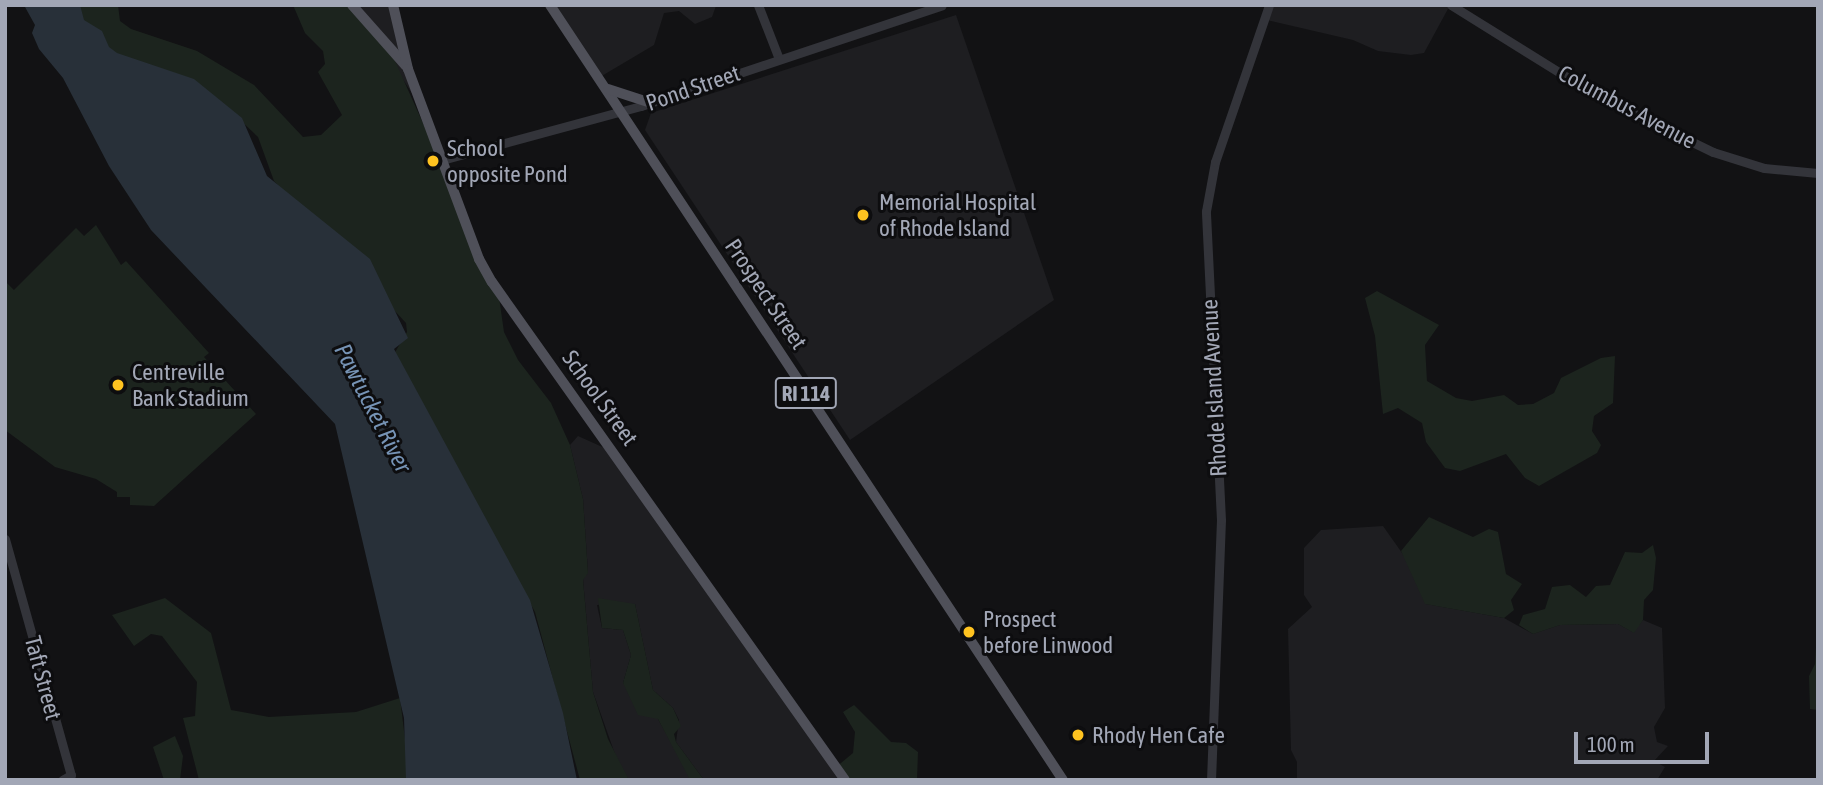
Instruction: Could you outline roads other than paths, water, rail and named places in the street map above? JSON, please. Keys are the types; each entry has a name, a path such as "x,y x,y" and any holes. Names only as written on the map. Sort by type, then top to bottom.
{"main road":[{"path":"352,5 408,69"},
{"name":"School Street","path":"393,5 408,69 479,259 492,282 845,780"},
{"name":"Prospect Street","path":"550,5 1063,780"},
{"path":"602,86 629,99 648,102"}],"street":[{"path":"758,5 779,59"},
{"name":"Pond Street","path":"442,160 622,111 942,5"},
{"name":"Rhode Island Avenue","path":"1211,780 1221,520 1206,211 1215,162 1269,5"},
{"name":"Columbus Avenue","path":"1451,5 1594,94 1713,152 1747,164 1818,173"},
{"name":"Taft Street","path":"5,539 66,778"}],"water":[{"name":"Pawtucket River","path":"80,5 84,20 102,31 109,47 117,53 194,79 242,118 267,176 370,259 408,338 394,349 530,600 563,713 577,780 406,780 404,718 335,424 151,230 109,166 63,78 39,49 32,33 35,25 25,7"}],"place":[{"name":"School opposite Pond","path":"433,161"},
{"name":"Memorial Hospital of Rhode Island","path":"863,215"},
{"name":"Centreville Bank Stadium","path":"118,385"},
{"name":"Prospect before Linwood","path":"969,632"},
{"name":"Rhody Hen Cafe","path":"1078,735"}]}
